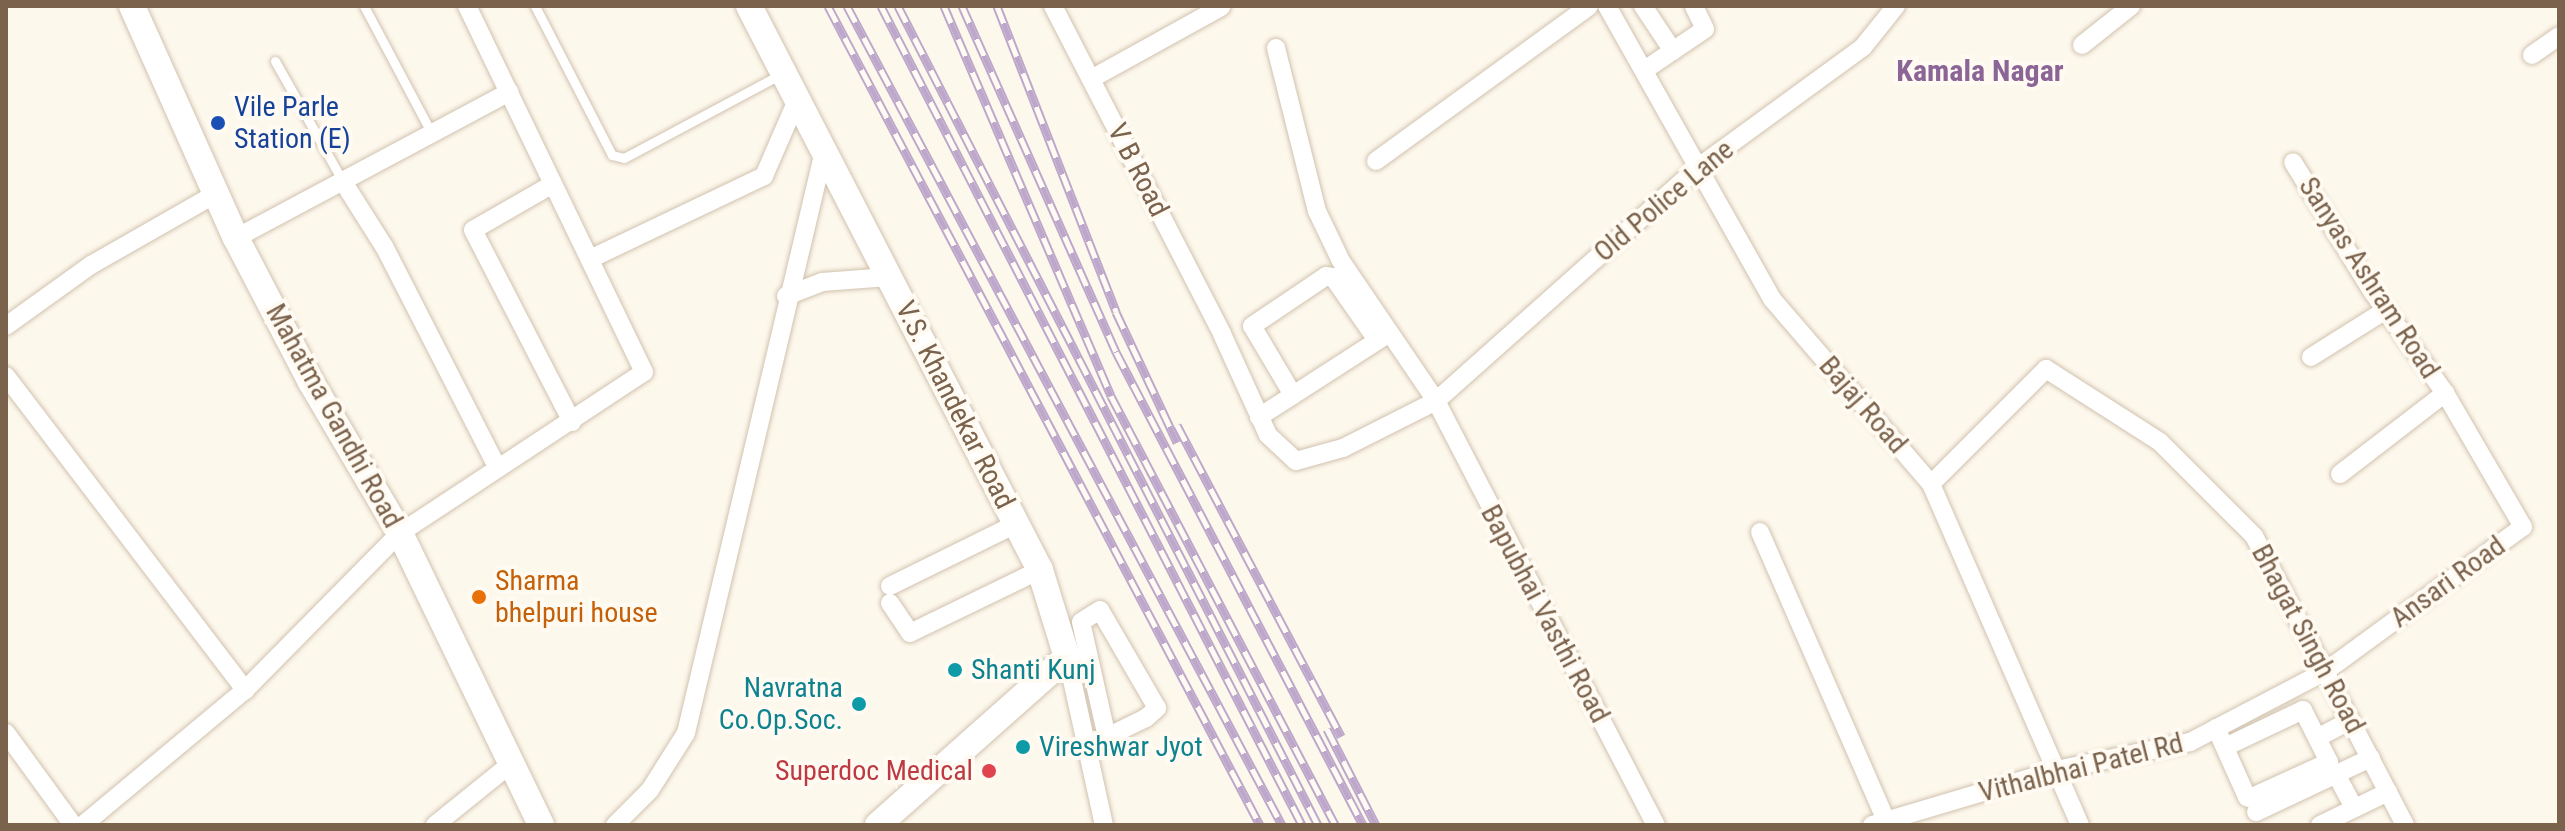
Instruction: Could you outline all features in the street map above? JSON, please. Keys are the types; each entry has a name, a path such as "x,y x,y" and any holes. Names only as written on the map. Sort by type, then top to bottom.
{"street":[{"name":"Mahatma Gandhi Road","path":"132,6 236,238 311,382 400,533 541,825"},
{"path":"83,825 245,690 400,533 644,372 467,6"},
{"name":"V.S. Khandekar Road","path":"749,6 1040,570 1070,638 1104,825"},
{"name":"V B Road","path":"1053,6 1222,334 1259,417"},
{"path":"1376,161 1589,6"},
{"name":"Bajaj Road","path":"1607,6 1646,69 1696,169 1772,299 1931,484 2080,825"},
{"path":"1643,6 1673,51"},
{"path":"1646,69 1705,29 1694,6"},
{"name":"Old Police Lane","path":"1259,417 1268,435 1296,461 1343,448 1436,401 1696,169 1863,47 1896,6"},
{"path":"2082,45 2131,6"},
{"path":"1091,79 1221,7"},
{"path":"2532,55 2559,36"},
{"path":"1276,48 1317,211 1341,261 1384,336"},
{"path":"236,238 509,92"},
{"path":"590,259 764,176 797,100"},
{"path":"615,825 650,790 686,733 711,642 786,296 824,151"},
{"name":"Sanyas Ashram Road","path":"2293,162 2386,310 2445,393"},
{"path":"342,180 385,248 497,467"},
{"path":"553,184 473,230 572,422"},
{"path":"6,326 91,265 217,193"},
{"path":"1293,395 1252,326 1326,276 1333,277 1436,401"},
{"path":"786,296 822,282 889,277"},
{"path":"2311,357 2386,310"},
{"path":"1259,417 1384,336"},
{"name":"Bhagat Singh Road","path":"1931,484 2046,369 2160,442 2254,536 2405,825"},
{"path":"6,376 245,690"},
{"path":"2340,474 2445,393"},
{"name":"Ansari Road","path":"2326,671 2523,527 2445,393"},
{"name":"Bapubhai Vasthi Road","path":"1436,401 1656,825"},
{"path":"1016,524 890,595 910,633 1040,570"},
{"path":"1760,532 1879,823"},
{"path":"878,825 1070,638 1104,610 1156,703 1153,713 1089,745"},
{"path":"1070,638 1107,737"},
{"name":"Vithalbhai Patel Rd","path":"1879,823 2057,770 2190,742 2326,671"},
{"path":"2254,708 2265,728"},
{"path":"2216,728 2247,797 2254,798 2329,762 2303,710 2225,747"},
{"path":"2319,737 2351,720"},
{"path":"6,733 73,825"},
{"path":"2256,812 2371,758"},
{"path":"435,825 513,762"},
{"path":"2336,774 2354,808"},
{"path":"2320,825 2388,792"}],"lane":[{"path":"364,6 431,132"},
{"path":"535,6 612,155 624,158 784,73"},
{"path":"275,61 342,180"}],"railway":[{"path":"828,6 1260,825"},
{"path":"847,6 1282,825"},
{"path":"881,6 1302,825"},
{"path":"898,6 1318,825"},
{"path":"944,6 1111,396 1335,825"},
{"path":"962,6 1116,352 1363,825"},
{"path":"997,6 1116,312 1177,442"},
{"path":"1177,425 1341,736"},
{"path":"1327,729 1376,825"}],"place":[{"name":"Vile Parle Station (E)","path":"218,123"},
{"name":"Sharma bhelpuri house","path":"479,597"},
{"name":"Shanti Kunj","path":"955,670"},
{"name":"Navratna Co.Op.Soc.","path":"859,704"},
{"name":"Vireshwar Jyot","path":"1023,747"},
{"name":"Superdoc Medical","path":"989,771"}],"district":[{"name":"Kamala Nagar","path":"1980,71"}]}
